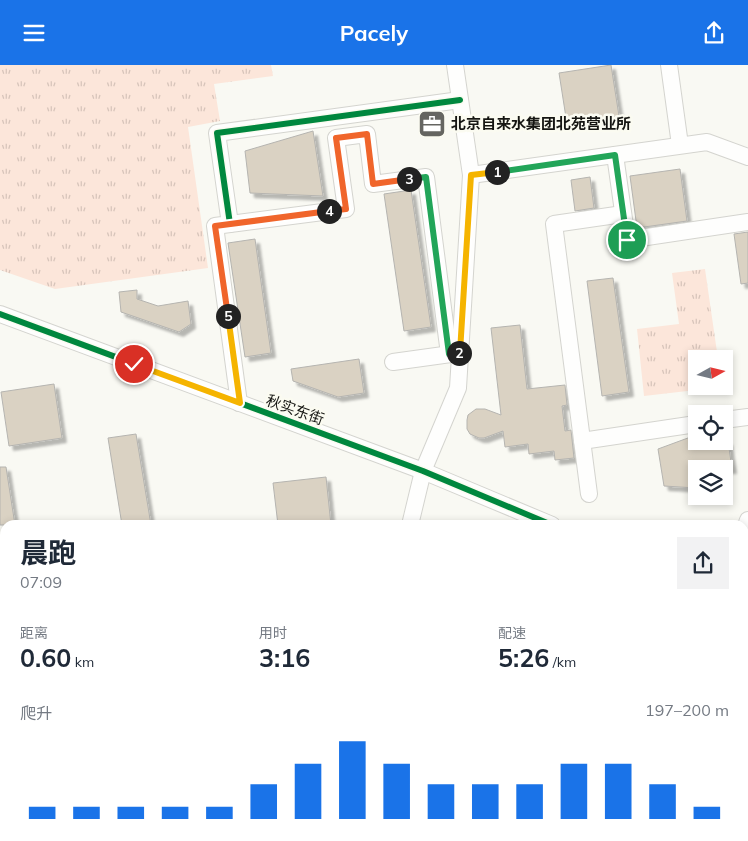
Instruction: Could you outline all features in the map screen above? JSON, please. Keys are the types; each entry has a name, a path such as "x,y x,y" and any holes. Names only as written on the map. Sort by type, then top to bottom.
{"street":[{"path":"455,65 471,175 455,353"},
{"path":"669,65 680,145"},
{"path":"230,224 217,133 460,100"},
{"path":"240,403 215,226 346,209 336,138 367,134 373,184 426,177 455,353 458,388 423,471 411,520"},
{"path":"471,175 707,142 748,157"},
{"path":"615,155 627,240 748,222"},
{"path":"589,494 554,224 623,214"},
{"name":"秋实东街","path":"0,314 423,471 540,520"},
{"path":"393,362 455,353"},
{"path":"733,419 748,417"},
{"path":"582,441 688,425"}],"green space":[{"path":"0,65 271,65 273,76 214,84 220,121 188,127 208,268 55,289 0,270"},
{"path":"705,269 717,350 688,350 688,391 644,396 637,329 679,324 672,273"}],"building":[{"path":"611,65 619,116 567,124 559,73"},
{"path":"313,131 323,196 250,193 245,151"},
{"path":"680,169 687,221 637,228 630,176"},
{"path":"590,177 594,208 575,211 571,180"},
{"path":"411,190 431,327 404,331 384,194"},
{"path":"748,232 748,283 741,284 734,234"},
{"path":"255,239 271,353 245,357 228,243"},
{"path":"613,278 629,392 602,396 587,281"},
{"path":"137,290 137,299 158,306 188,301 191,324 179,332 121,312 119,292"},
{"path":"520,325 527,389 565,385 567,405 562,406 565,431 571,430 574,458 555,460 554,451 529,454 528,444 505,447 503,431 479,438 470,434 467,429 468,415 476,409 485,409 501,415 491,328"},
{"path":"359,359 364,393 338,397 293,381 291,369"},
{"path":"54,384 62,438 9,446 1,392"},
{"path":"136,434 150,520 121,520 108,438"},
{"path":"688,438 688,450 729,450 731,460 688,460 688,488 664,486 658,449"},
{"path":"0,467 6,467 14,520 0,520"},
{"path":"326,477 330,520 277,520 273,483"}],"cycle path":[{"path":"239,403 215,226 230,224 217,133 460,100"},
{"path":"0,314 423,471 540,520"}],"place":[{"name":"北京自来水集团北苑营业所","path":"432,124"}],"route":[{"path":"134,364 240,403 215,226 346,209 336,138 367,134 373,184 426,177 449,354 460,352 471,175 615,155 627,240"}]}
